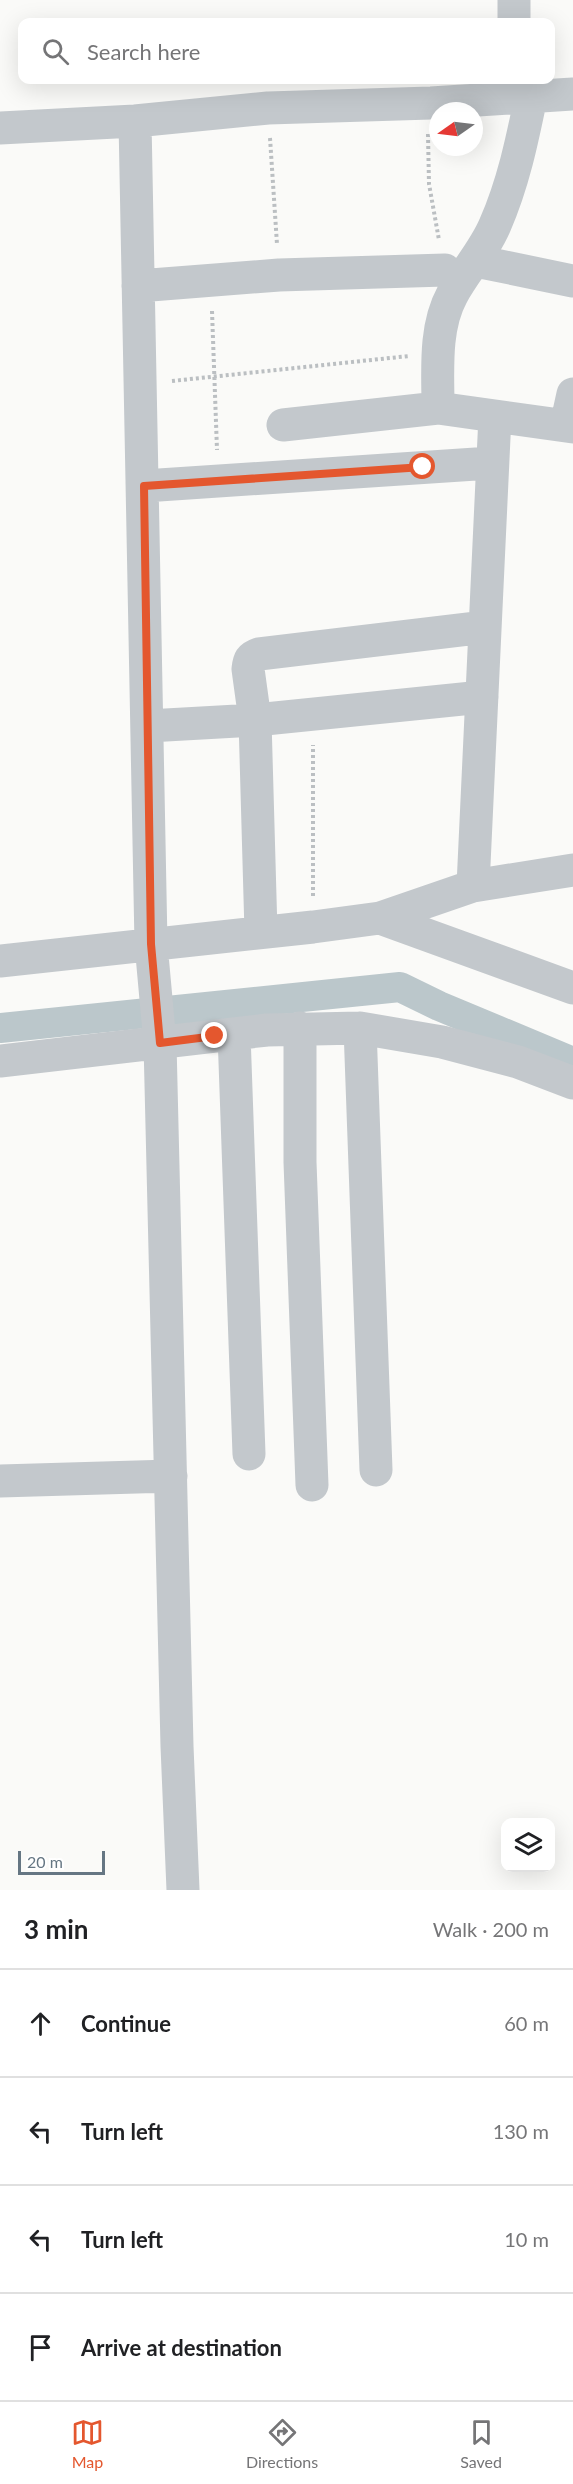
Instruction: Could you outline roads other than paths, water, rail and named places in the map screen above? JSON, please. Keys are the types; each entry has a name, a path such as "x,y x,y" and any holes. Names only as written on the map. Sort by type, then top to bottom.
{"street":[{"path":"514,0 514,18"},
{"path":"438,408 438,353 444,320 461,266 495,226 514,176 521,92"},
{"path":"0,128 135,121 268,108 431,104 521,92 573,94"},
{"path":"135,121 152,959 159,1033 183,1890"},
{"path":"138,286 279,275 461,266 573,281"},
{"path":"283,425 438,408 570,426 573,394"},
{"path":"473,886 495,416"},
{"path":"144,486 491,463"},
{"path":"261,932 255,720 248,669 252,657 259,654 485,627"},
{"path":"148,726 255,720 482,697"},
{"path":"0,961 152,959 261,932 380,918 473,886 573,870"},
{"path":"380,918 573,988"},
{"path":"0,1061 159,1033 234,1034 300,1028 360,1028 442,1042 518,1062 573,1083"},
{"path":"300,1028 303,1255 312,1485"},
{"path":"360,1028 376,1470"},
{"path":"234,1034 249,1454"},
{"path":"0,1481 171,1476"}],"waterway":[{"path":"0,1028 400,987 439,1006 573,1062"}]}
